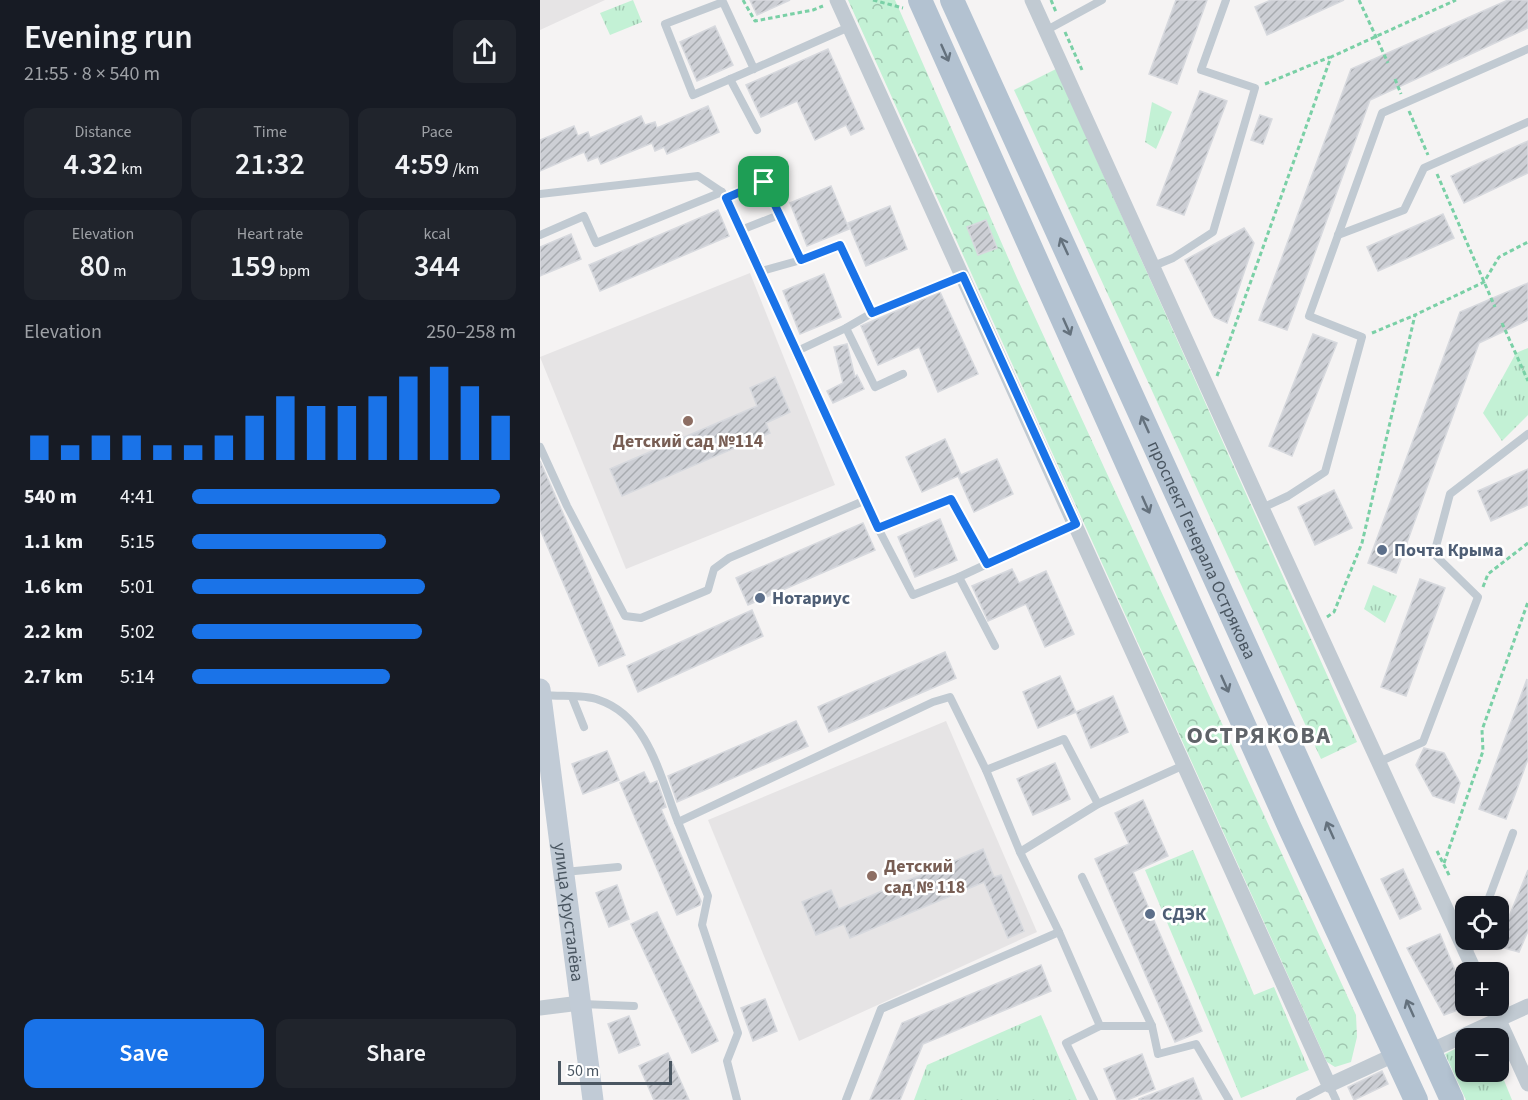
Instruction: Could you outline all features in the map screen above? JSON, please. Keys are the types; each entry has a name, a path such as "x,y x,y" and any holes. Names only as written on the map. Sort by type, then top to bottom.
{"main road":[{"name":"проспект Генерала Острякова","path":"952,0 1452,1100"},
{"name":"проспект Генерала Острякова","path":"914,4 1416,1100"},
{"name":"улица Хрусталёва","path":"541,692 562,872 593,1100"}],"street":[{"path":"1032,0 1151,267 1470,962"},
{"path":"832,2 849,27 1329,1084 1394,1055"},
{"path":"540,1008 580,1004"},
{"path":"1430,1051 1528,1006"},
{"path":"1498,1016 1528,1084"}],"lane":[{"path":"1045,31 1102,0"},
{"path":"1151,267 1173,258 1213,232 1255,88 1201,70 1226,0"},
{"path":"754,69 723,2 665,24 693,95 754,69 849,27"},
{"path":"1262,508 1288,496 1326,472 1362,337 1309,316 1382,113 1528,48"},
{"path":"730,79 757,130"},
{"path":"1338,235 1404,210 1424,168 1528,122"},
{"path":"540,194 698,176 724,195 762,272 795,352 878,528 913,595 960,578 1076,524"},
{"path":"540,235 584,216 596,243 764,182 801,260"},
{"path":"741,230 779,215"},
{"path":"762,272 840,245 872,313"},
{"path":"795,352 872,313 963,276"},
{"path":"846,328 875,387 903,374"},
{"path":"1379,762 1423,742 1478,597 1434,554 1450,494 1528,434"},
{"path":"540,447 567,506 625,616 641,618 708,590 714,569 729,558 866,500"},
{"path":"878,528 951,499 987,564"},
{"path":"960,578 995,646"},
{"path":"541,692 597,699 628,715 645,738 708,896 702,925 738,1032 727,1061 737,1100"},
{"path":"572,697 585,727"},
{"path":"678,822 933,702 950,697 987,770 1020,852 1059,932 1100,1026"},
{"path":"987,770 1064,739 1098,804"},
{"path":"1020,852 1098,804 1184,765"},
{"path":"1490,896 1514,833"},
{"path":"562,872 618,867"},
{"path":"1082,877 1152,1026 1158,1054 1196,1044 1229,1100"},
{"path":"846,1100 881,1009 1059,932"},
{"path":"1467,956 1469,950"},
{"path":"580,1004 634,1006"},
{"path":"1094,1100 1066,1043 1100,1026 1152,1026"},
{"path":"1300,1100 1329,1084 1336,1100"}],"path":[{"path":"743,0 755,21 813,10 832,2"},
{"path":"873,0 914,4"},
{"path":"1359,0 1388,63"},
{"path":"1255,88 1331,57 1456,0"},
{"path":"1217,377 1331,57"},
{"path":"1395,80 1495,307"},
{"path":"1362,337 1484,282 1499,257 1528,243"},
{"path":"1314,622 1334,612 1362,543 1415,315"},
{"path":"1502,323 1528,381"},
{"path":"1488,574 1528,543"},
{"path":"1444,863 1483,751 1482,730 1528,602"}],"shaded area":[{"path":"540,0 605,0 540,30"},
{"name":"Детский сад №114","path":"750,273 835,485 626,569 540,357"},
{"name":"Детский сад № 118","path":"946,721 1037,932 799,1041 708,820"}],"green space":[{"path":"633,0 642,22 610,35 600,13"},
{"path":"848,0 895,0 1017,278 1356,1015 1357,1037 1351,1062 1335,1067 1327,1062"},
{"path":"1056,69 1357,742 1321,759 1014,90"},
{"path":"1152,102 1172,112 1156,149 1145,142"},
{"path":"1528,348 1528,415 1502,441 1483,413 1516,353"},
{"path":"1373,585 1397,596 1385,623 1364,609"},
{"path":"1193,850 1254,995 1274,987 1309,1070 1241,1098 1145,870"},
{"path":"1041,1015 1077,1100 914,1100 927,1065"},
{"path":"1455,1049 1455,1076 1445,1054"},
{"path":"1458,1082 1505,1082 1512,1100 1466,1100"}],"building":[{"path":"750,0 790,0 757,15"},
{"path":"1176,0 1207,0 1177,84 1149,74"},
{"path":"1271,0 1344,0 1267,35 1255,7"},
{"path":"1508,0 1528,0 1528,28 1370,100 1287,330 1259,320 1351,69"},
{"path":"715,26 733,65 697,81 680,42"},
{"path":"828,49 864,129 851,135 846,125 815,140 797,101 761,117 746,85"},
{"path":"1200,91 1227,101 1184,215 1157,205"},
{"path":"708,106 719,132 667,154 664,147 655,151 652,143 601,164 598,157 588,161 584,152 540,171 540,140 574,126 578,136 588,132 590,138 641,116 645,125 655,122 657,128"},
{"path":"1260,115 1272,119 1263,144 1251,140"},
{"path":"1528,141 1528,173 1464,203 1451,176"},
{"path":"831,186 849,229 807,246 790,203"},
{"path":"890,206 907,249 866,266 848,223"},
{"path":"718,210 729,236 600,291 589,265"},
{"path":"1443,214 1454,238 1378,271 1367,247"},
{"path":"986,220 997,248 978,255 967,227"},
{"path":"1244,228 1254,243 1227,323 1214,317 1185,260"},
{"path":"571,234 581,259 540,276 540,247"},
{"path":"824,274 841,317 800,334 783,291"},
{"path":"1528,283 1528,320 1479,343 1396,573 1368,563 1460,312"},
{"path":"940,292 978,374 938,392 919,347 878,365 861,326"},
{"path":"1313,334 1337,343 1292,456 1269,446"},
{"path":"847,344 855,377 857,375 864,389 833,403 827,391 843,383 834,347"},
{"path":"775,377 790,412 766,423 770,433 622,496 610,469 757,406 750,388"},
{"path":"945,439 961,475 997,459 1013,494 974,512 958,476 922,492 906,457"},
{"path":"540,461 625,655 599,666 540,529"},
{"path":"1528,469 1528,505 1491,521 1478,491"},
{"path":"1334,490 1352,528 1315,545 1298,507"},
{"path":"940,519 957,560 915,577 898,537"},
{"path":"863,523 875,550 748,605 736,578"},
{"path":"1012,569 1019,583 1046,571 1074,634 1045,647 1026,604 988,621 972,586"},
{"path":"1420,579 1445,588 1406,696 1381,687"},
{"path":"752,610 763,636 638,692 627,666"},
{"path":"945,652 956,678 829,732 818,707"},
{"path":"1060,676 1076,712 1038,728 1023,692"},
{"path":"1527,679 1528,759 1506,819 1479,809"},
{"path":"1113,696 1128,732 1091,748 1076,712"},
{"path":"796,721 808,746 677,802 668,776"},
{"path":"1424,748 1444,753 1460,783 1454,803 1433,796 1416,765"},
{"path":"607,751 619,780 583,794 572,764"},
{"path":"1055,763 1070,799 1033,815 1017,779"},
{"path":"644,772 650,784 657,781 666,807 661,809 701,901 700,905 677,915 620,783"},
{"path":"1143,800 1168,856 1133,872 1202,1031 1175,1042 1095,859 1129,844 1115,813"},
{"path":"983,849 994,877 1001,875 1024,931 1008,938 984,882 850,938 844,924 816,935 802,902 831,890 839,909"},
{"path":"1403,869 1421,909 1400,919 1381,879"},
{"path":"1528,870 1528,931 1519,952 1509,949 1509,917"},
{"path":"617,885 629,919 609,927 596,893"},
{"path":"657,912 718,1041 692,1053 631,924"},
{"path":"1440,934 1455,970 1455,1011 1444,1015 1407,948"},
{"path":"1041,965 1051,991 923,1044 900,1100 870,1100 902,1023"},
{"path":"765,999 777,1031 753,1041 741,1008"},
{"path":"629,1016 640,1045 619,1053 608,1024"},
{"path":"668,1053 689,1100 654,1100 639,1066"},
{"path":"1142,1054 1155,1089 1127,1100 1117,1100 1104,1069"},
{"path":"1382,1071 1388,1084 1354,1100 1348,1087"},
{"path":"1193,1078 1202,1100 1139,1100 1139,1099"}],"place":[{"name":"Детский сад №114","path":"688,421"},
{"name":"Почта Крыма","path":"1382,550"},
{"name":"Нотариус","path":"760,598"},
{"name":"Детский сад № 118","path":"872,876"},
{"name":"СДЭК","path":"1150,914"}],"district":[{"name":"ОСТРЯКОВА","path":"1259,735"}],"route":[{"path":"764,182 801,260 840,245 872,313 963,276 1076,524 987,564 951,499 878,528 726,198 764,182"}]}
